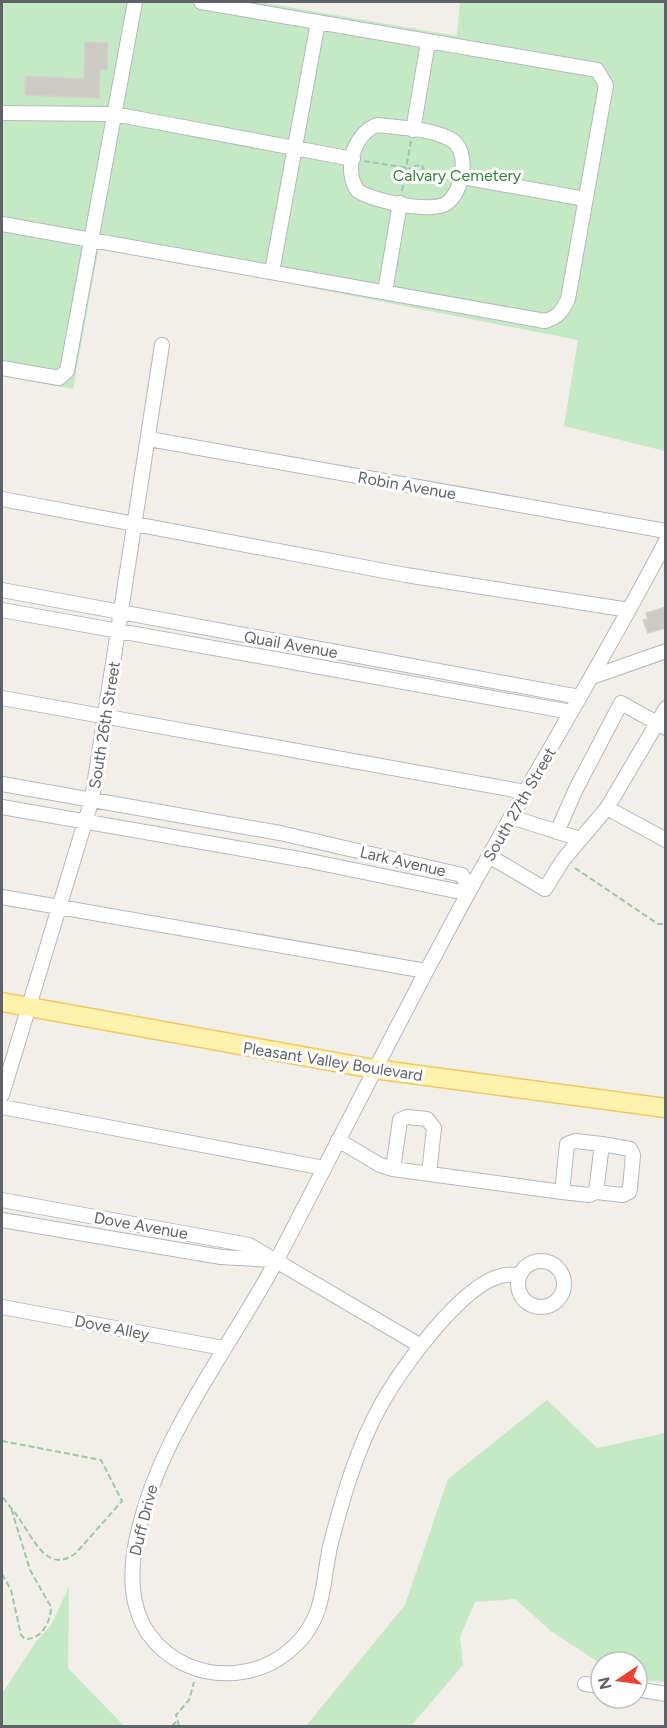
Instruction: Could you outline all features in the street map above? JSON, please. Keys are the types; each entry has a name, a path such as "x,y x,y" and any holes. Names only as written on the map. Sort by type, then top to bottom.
{"main road":[{"name":"Pleasant Valley Boulevard","path":"2,1002 374,1069 666,1108"}],"street":[{"path":"2,368 59,378 68,371 135,2"},
{"path":"2,224 545,321 556,318 563,312 568,299 606,85 597,70 201,2"},
{"path":"272,272 318,22"},
{"path":"413,130 428,42"},
{"path":"2,113 114,114 353,159"},
{"path":"377,125 413,130 452,140 462,155 462,177 448,202 432,209 365,196 358,191 352,175 353,159 357,142 368,128 377,125"},
{"path":"462,177 585,199"},
{"path":"385,292 400,203"},
{"name":"South 26th Street","path":"2,1095 57,908 92,800 162,345"},
{"name":"Robin Avenue","path":"149,439 666,531"},
{"path":"2,499 406,575 629,610"},
{"name":"South 27th Street","path":"374,1069 470,889 592,677 666,541"},
{"name":"Quail Avenue","path":"2,590 580,697"},
{"name":"Quail Avenue","path":"2,610 572,712"},
{"path":"267,658 270,640"},
{"path":"592,677 666,651"},
{"path":"2,698 526,792"},
{"path":"556,832 621,703 661,725"},
{"path":"489,856 545,889 563,860 607,808 661,725 666,708"},
{"name":"Lark Avenue","path":"2,784 280,833 462,875 470,889 456,891 305,860 2,807"},
{"path":"607,808 666,840"},
{"path":"511,817 580,839"},
{"path":"2,897 426,971"},
{"name":"Duff Drive","path":"374,1069 277,1260 223,1348 153,1479 138,1526 132,1570 135,1607 153,1639 173,1658 198,1670 226,1674 253,1671 286,1654 299,1641 317,1613 330,1545 356,1462 381,1404 421,1346 456,1305 498,1276 520,1275"},
{"path":"2,1107 324,1168"},
{"path":"393,1169 400,1120 407,1117 427,1119 434,1128 429,1174"},
{"path":"338,1140 380,1165 393,1169 562,1192 588,1195 596,1192 623,1195 629,1192 633,1155 630,1149 575,1141 567,1144 562,1192"},
{"path":"596,1192 602,1144"},
{"name":"Dove Avenue","path":"2,1200 249,1245 421,1346"},
{"name":"Dove Avenue","path":"2,1220 222,1257 277,1260"},
{"name":"Dove Alley","path":"2,1307 223,1348"},
{"path":"585,1684 589,1684"},
{"path":"649,1691 666,1694"}],"path":[{"path":"400,203 413,130"},
{"path":"353,159 414,169 418,174 424,171 462,177"},
{"path":"414,169 415,166 422,165 424,171"},
{"path":"563,860 658,924 666,924"},
{"path":"2,1441 101,1460 122,1501 76,1553 68,1560 59,1561 42,1552 2,1496"},
{"path":"2,1574 11,1590 21,1635 25,1639 35,1637 47,1624 51,1607 30,1570 10,1514 10,1508"},
{"path":"179,1726 176,1722 176,1715 189,1700 198,1670"},
{"path":"172,1726 176,1722"}],"green space":[{"name":"Calvary Cemetery","path":"2,2 259,2 457,36 460,2 665,2 665,451 564,426 578,340 99,246 73,389 2,376"},
{"path":"547,1400 597,1448 665,1433 665,1682 649,1681 649,1650 589,1650 589,1656 551,1631 515,1599 475,1602 460,1637 463,1665 411,1726 306,1726 405,1605 448,1479"},
{"path":"69,1587 68,1668 124,1726 2,1726 2,1694 35,1643 51,1625"}],"building":[{"path":"85,42 108,43 107,70 100,69 99,98 25,95 25,76 84,79"},
{"path":"666,607 666,628 648,633 643,620 648,619 646,613"}]}
